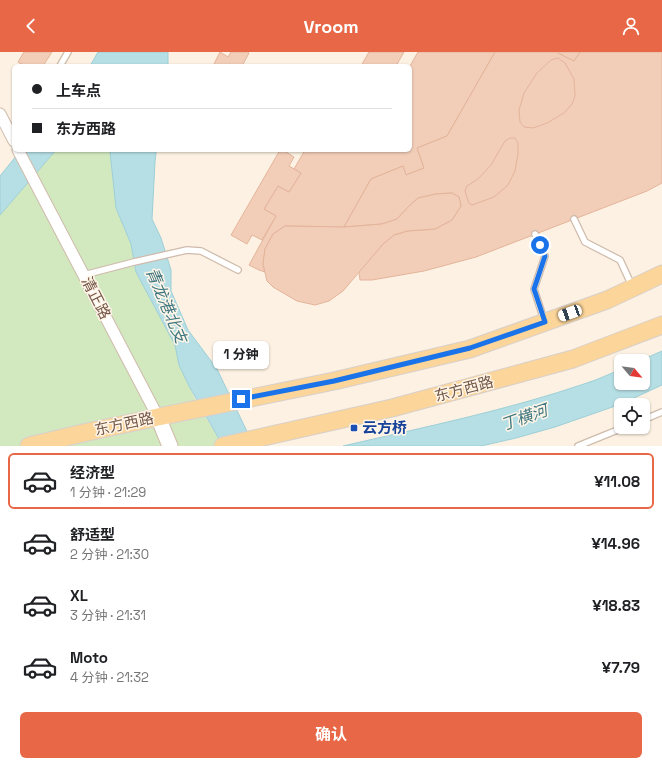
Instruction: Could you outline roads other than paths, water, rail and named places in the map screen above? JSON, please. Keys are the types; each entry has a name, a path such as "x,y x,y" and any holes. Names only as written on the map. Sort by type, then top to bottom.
{"main road":[{"path":"545,322 607,300 662,274"},
{"name":"东方西路","path":"29,446 82,433 241,399 334,381 470,348 545,322"},
{"name":"东方西路","path":"223,446 392,408 573,359 662,325"}],"street":[{"path":"0,114 12,138"},
{"name":"清正路","path":"19,152 158,417 170,446"},
{"name":"清正路","path":"158,417 163,446"}],"lane":[{"path":"61,64 68,52"},
{"path":"574,219 585,242 620,260 633,288"},
{"path":"535,234 545,256 534,289 545,322"},
{"path":"84,275 187,250 201,251 238,270"},
{"path":"650,417 662,412"},
{"path":"578,446 614,431"}],"water":[{"path":"98,52 168,52 168,64 91,64"},
{"path":"19,152 54,152 0,215 0,176"},
{"name":"青龙港北支","path":"110,152 156,152 152,219 161,238 171,270 171,291 188,330 217,369 254,446 223,446 189,386 179,365 175,345 136,272 131,244 116,208"},
{"name":"丁横河","path":"662,351 662,385 634,398 614,398 614,406 555,427 481,446 343,446 466,418 527,402 587,383 614,372 614,390 650,390 650,356"}],"place":[{"name":"云方桥","path":"354,428"}]}
